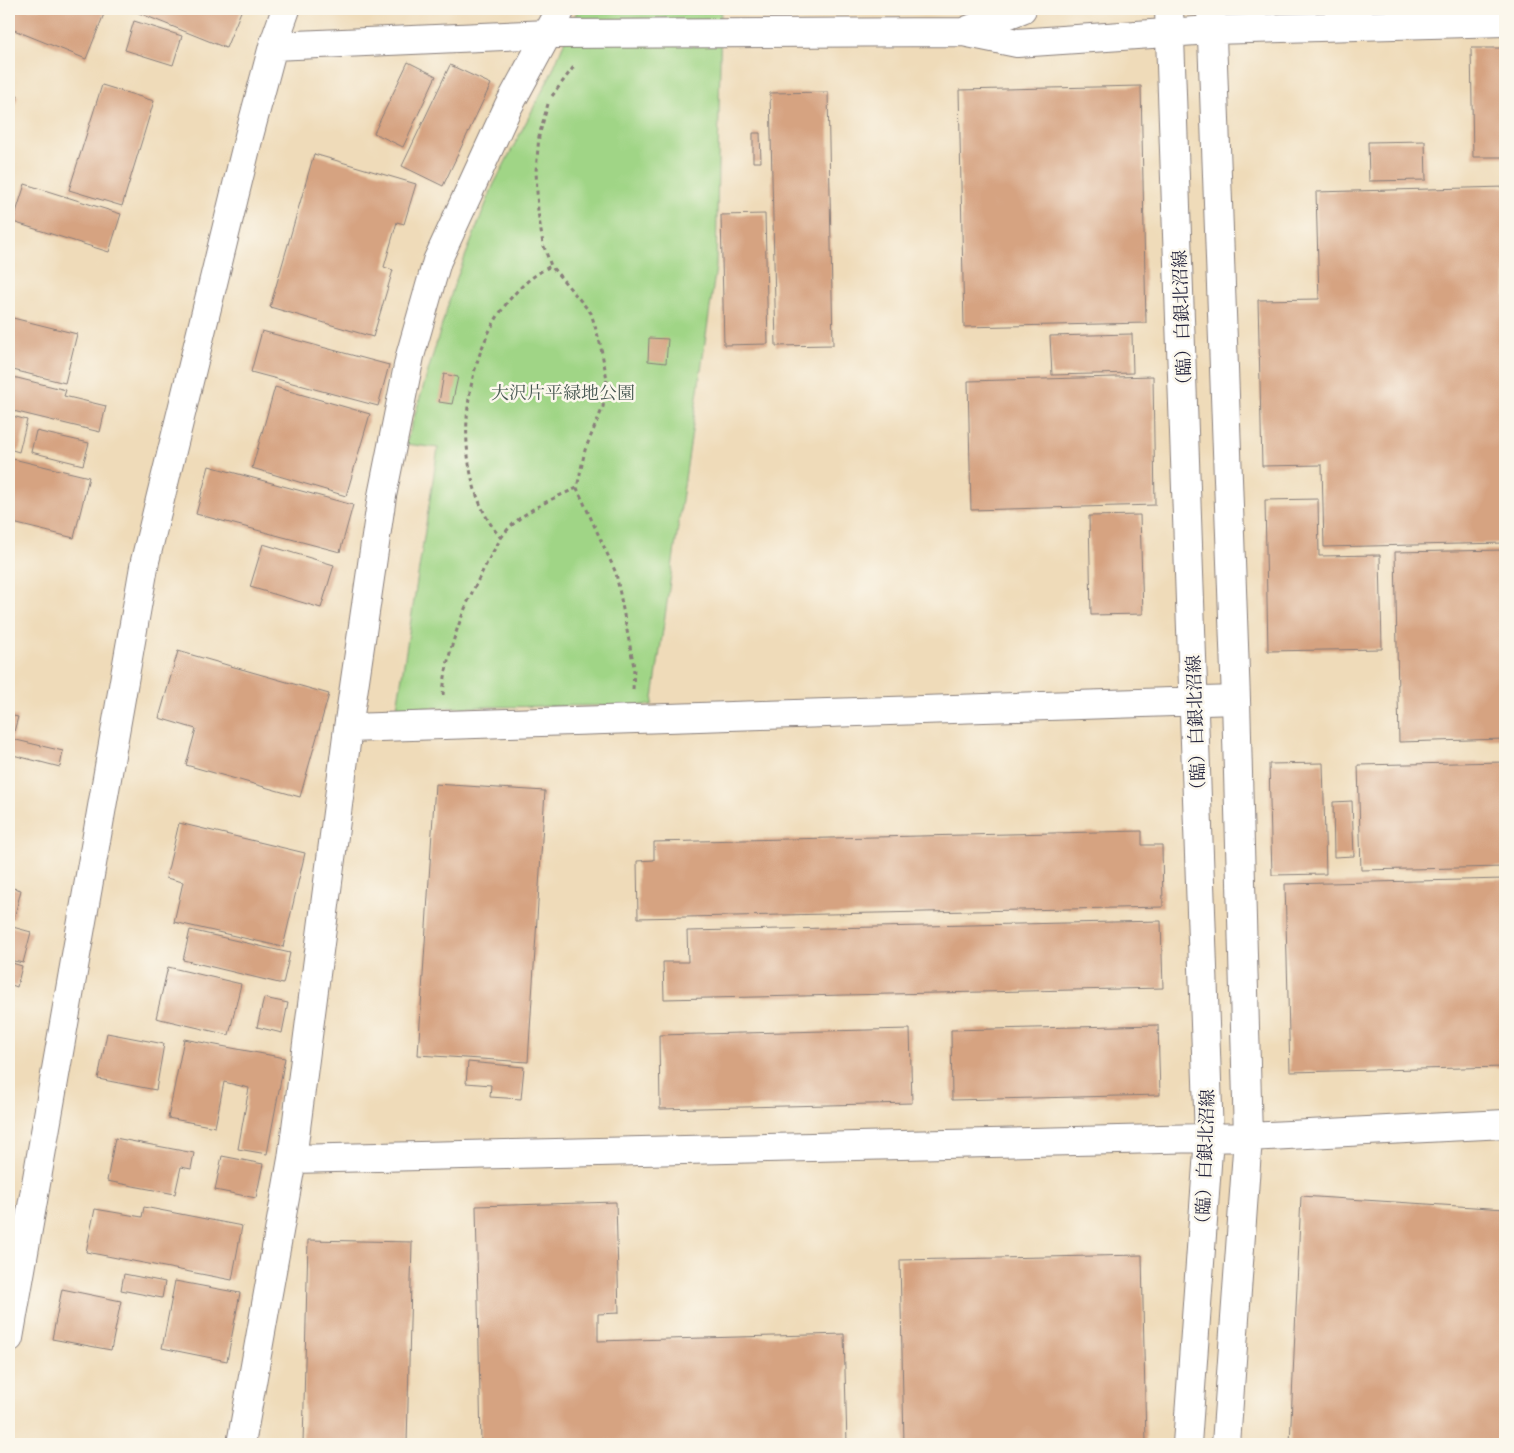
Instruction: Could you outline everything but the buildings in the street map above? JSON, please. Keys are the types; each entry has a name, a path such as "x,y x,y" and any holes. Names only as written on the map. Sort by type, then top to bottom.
{"street":[{"path":"9,1338 145,561 273,46 286,9"},
{"path":"241,1444 292,1159 348,728 382,496 410,356 437,261 508,108 561,9"},
{"path":"963,32 1022,9"},
{"path":"1211,20 1236,700 1248,1137 1226,1444"},
{"path":"273,46 591,33 963,32 1017,43 1170,21 1505,22"},
{"name":"（臨）白銀北沼線","path":"1170,21 1196,702 1209,1137 1187,1444"},
{"path":"348,728 1236,700"},
{"path":"292,1159 1248,1137 1505,1124"}],"path":[{"path":"591,33 573,68 551,97 543,114 536,170 538,212 543,244 551,266 591,313 600,343 607,380 603,407 585,450 577,488 616,574 634,667 630,720"},
{"path":"501,538 490,525 476,497 467,456 469,404 474,370 487,336 516,290 534,274 551,266"},
{"path":"441,725 444,676 455,633 485,566 501,538 512,523 558,496 577,488"}],"green space":[{"name":"大沢片平緑地公園","path":"578,9 721,9 716,267 652,705 397,708 438,448 406,444 454,285 493,186 551,74"}]}
